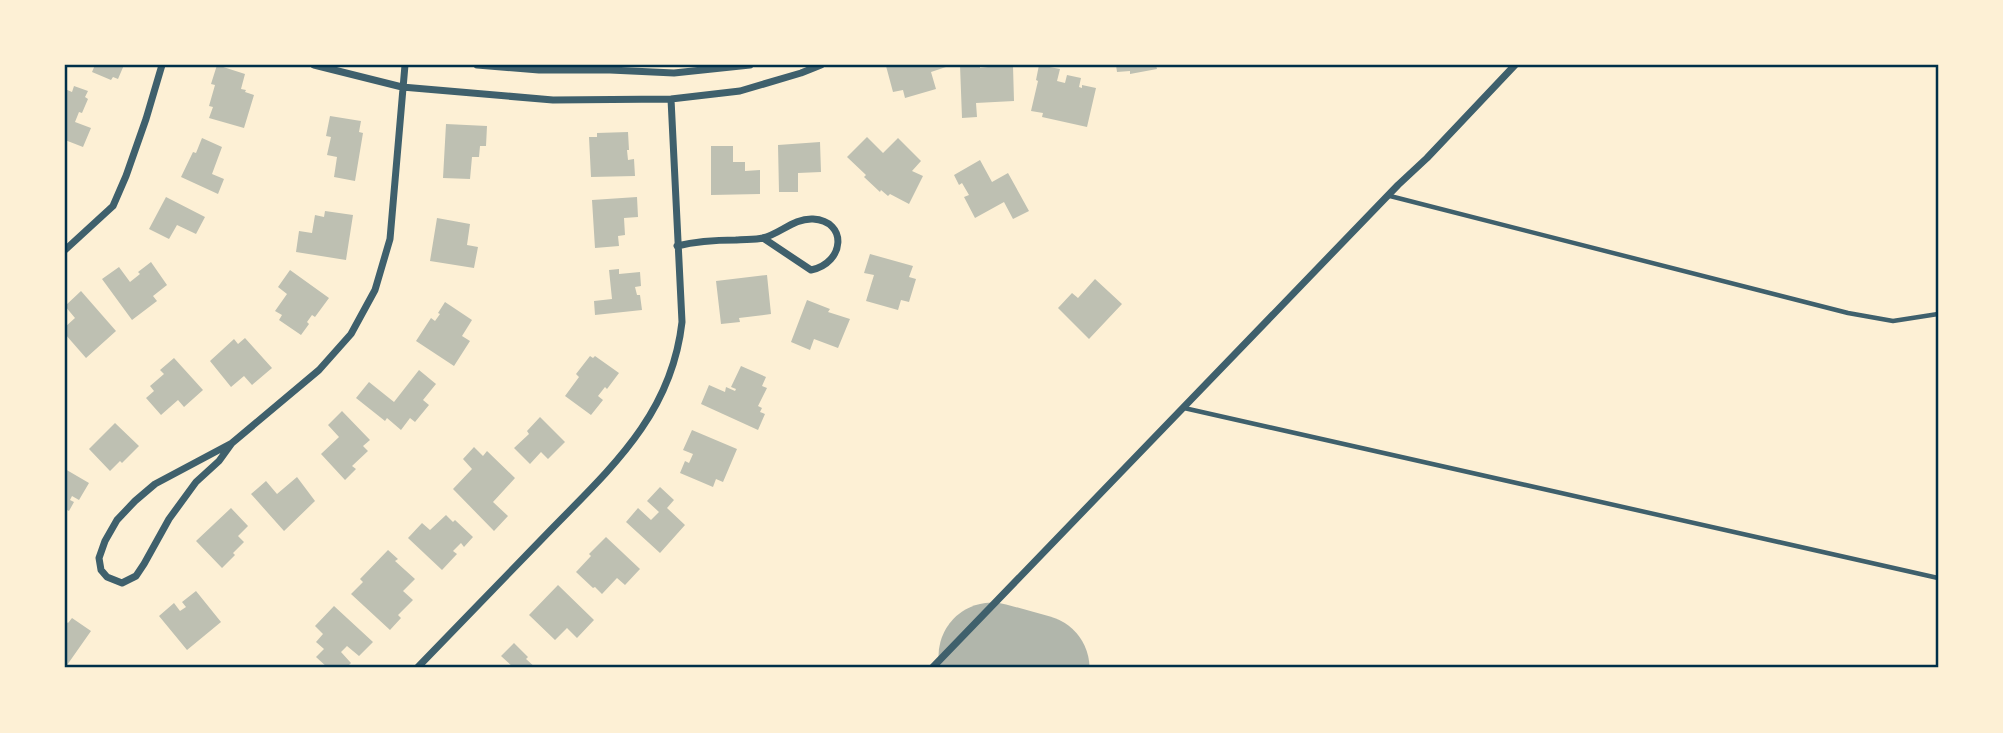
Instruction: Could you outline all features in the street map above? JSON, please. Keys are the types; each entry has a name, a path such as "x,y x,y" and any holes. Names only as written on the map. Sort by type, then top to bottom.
{"street":[{"path":"65,250 113,206 134,153 162,65"},
{"path":"314,65 402,87 553,100 671,99 740,91 821,65"},
{"path":"232,443 219,461 183,497 136,576 122,583 107,577 101,570 99,558 105,541 117,520 135,500 155,484 232,443 319,370 351,334 375,290 390,239 405,65"},
{"path":"477,65 539,70 674,73 750,65"},
{"path":"932,668 1515,65"},
{"path":"417,668 622,455 656,407 679,347 682,322 671,99"},
{"path":"677,246 696,241 763,238 810,219 828,224 836,234 838,242 835,255 828,264 811,270 763,238"}],"lane":[{"path":"1390,196 1848,313 1893,321 1938,314"},
{"path":"1183,408 1938,578"}],"building":[{"path":"95,65 124,65 118,79 113,77 111,80 92,72"},
{"path":"217,65 245,74 241,89 254,95 244,128 209,118 213,107 209,106 215,85 211,84"},
{"path":"960,65 980,65 980,68 988,65 1013,66 1014,101 976,103 977,117 962,118"},
{"path":"1039,65 1060,69 1057,81 1065,83 1067,75 1081,78 1079,87 1082,88 1082,85 1096,88 1087,127 1042,117 1043,113 1031,111"},
{"path":"1116,65 1156,65 1157,69 1130,74 1130,71 1117,72"},
{"path":"886,66 946,67 931,72 936,89 905,98 903,90 893,92"},
{"path":"74,86 88,91 85,97 88,99 75,122 91,128 83,147 65,140 65,89 72,92"},
{"path":"330,116 361,121 359,132 363,133 355,181 334,177 337,157 327,155 331,137 326,136"},
{"path":"446,124 487,126 486,146 480,146 479,157 472,157 470,179 443,178"},
{"path":"628,132 628,160 634,159 635,176 591,177 589,137 597,137 597,133"},
{"path":"867,137 883,153 898,138 921,161 912,171 923,176 909,204 890,194 888,196 881,190 880,192 847,157"},
{"path":"202,138 222,147 212,174 224,179 218,194 181,177"},
{"path":"820,142 821,172 798,173 798,192 779,192 778,145"},
{"path":"711,146 733,146 733,162 745,162 745,171 760,170 760,194 711,195"},
{"path":"980,160 992,182 1008,173 1029,211 1013,219 1004,202 975,218 964,197 969,195 954,175"},
{"path":"166,197 205,217 196,234 177,225 169,239 149,229"},
{"path":"637,197 638,217 624,218 625,235 618,236 619,246 595,248 592,200"},
{"path":"325,211 353,215 346,260 296,252 299,231 312,233 315,215 324,217"},
{"path":"437,218 470,224 467,245 478,247 474,268 430,261"},
{"path":"870,254 913,266 909,277 916,279 909,302 901,300 898,310 866,301 874,275 864,273"},
{"path":"151,262 167,285 153,296 157,301 132,320 102,279 119,267 130,282"},
{"path":"619,269 619,274 640,272 641,286 635,287 637,295 640,295 642,310 595,315 594,301 612,299 609,270"},
{"path":"290,270 329,298 315,317 312,315 301,335 279,320 282,315 275,311 287,294 278,287"},
{"path":"767,275 771,314 739,318 740,322 721,324 716,281"},
{"path":"1095,279 1122,304 1089,339 1058,308 1072,293 1078,298"},
{"path":"81,291 116,331 86,358 65,334 65,327 75,318 65,306"},
{"path":"807,300 830,309 828,312 850,319 838,348 814,339 810,350 791,342"},
{"path":"445,302 472,320 462,336 470,341 454,366 416,341 431,318 435,321"},
{"path":"245,338 272,368 252,385 244,376 231,387 210,361 234,339 238,344"},
{"path":"590,356 595,356 619,373 598,396 603,400 591,415 565,396 579,377 576,374"},
{"path":"174,358 203,390 184,407 178,400 161,415 146,398 154,391 150,386 164,374 160,370"},
{"path":"741,366 766,377 762,386 767,388 758,406 762,408 760,412 765,414 758,430 701,404 709,385 725,392 726,387 735,391 736,389 731,387"},
{"path":"419,370 436,384 423,400 429,405 415,422 410,418 401,430 356,398 369,382 394,402"},
{"path":"342,411 370,440 363,446 368,451 352,466 356,469 345,480 321,454 339,437 328,425"},
{"path":"540,417 565,442 548,459 541,452 530,464 514,448 529,434 527,431"},
{"path":"115,423 139,446 110,471 89,449"},
{"path":"692,430 737,449 723,482 716,479 713,487 680,473 685,461 689,463 693,454 683,450"},
{"path":"474,447 483,456 487,451 515,478 493,502 508,516 494,531 453,489 472,469 463,459"},
{"path":"65,469 89,483 79,500 72,496 70,500 74,502 69,511 65,509"},
{"path":"297,477 315,501 284,531 251,494 266,481 277,494"},
{"path":"660,487 674,500 667,508 685,525 660,553 626,522 638,508 651,520 659,512 647,501"},
{"path":"231,508 248,526 238,536 244,542 222,568 196,541"},
{"path":"446,515 473,537 464,547 461,543 453,551 457,554 442,570 408,538 422,523 430,530"},
{"path":"606,537 640,569 625,585 617,578 602,594 576,572"},
{"path":"388,550 398,559 395,561 415,579 403,591 413,600 398,615 401,618 390,630 351,594 363,582 360,579"},
{"path":"558,585 594,620 577,638 567,628 555,640 529,615"},
{"path":"196,591 221,622 187,650 159,616 174,603 180,611 186,607 182,602"},
{"path":"334,606 373,642 359,656 347,646 341,652 351,663 346,668 328,668 316,657 324,649 316,642 323,634 315,626"},
{"path":"72,618 91,631 65,668 65,621 68,623"},
{"path":"514,643 536,668 514,668 501,656"}],"runway":[{"path":"992,656 1036,668"}]}
